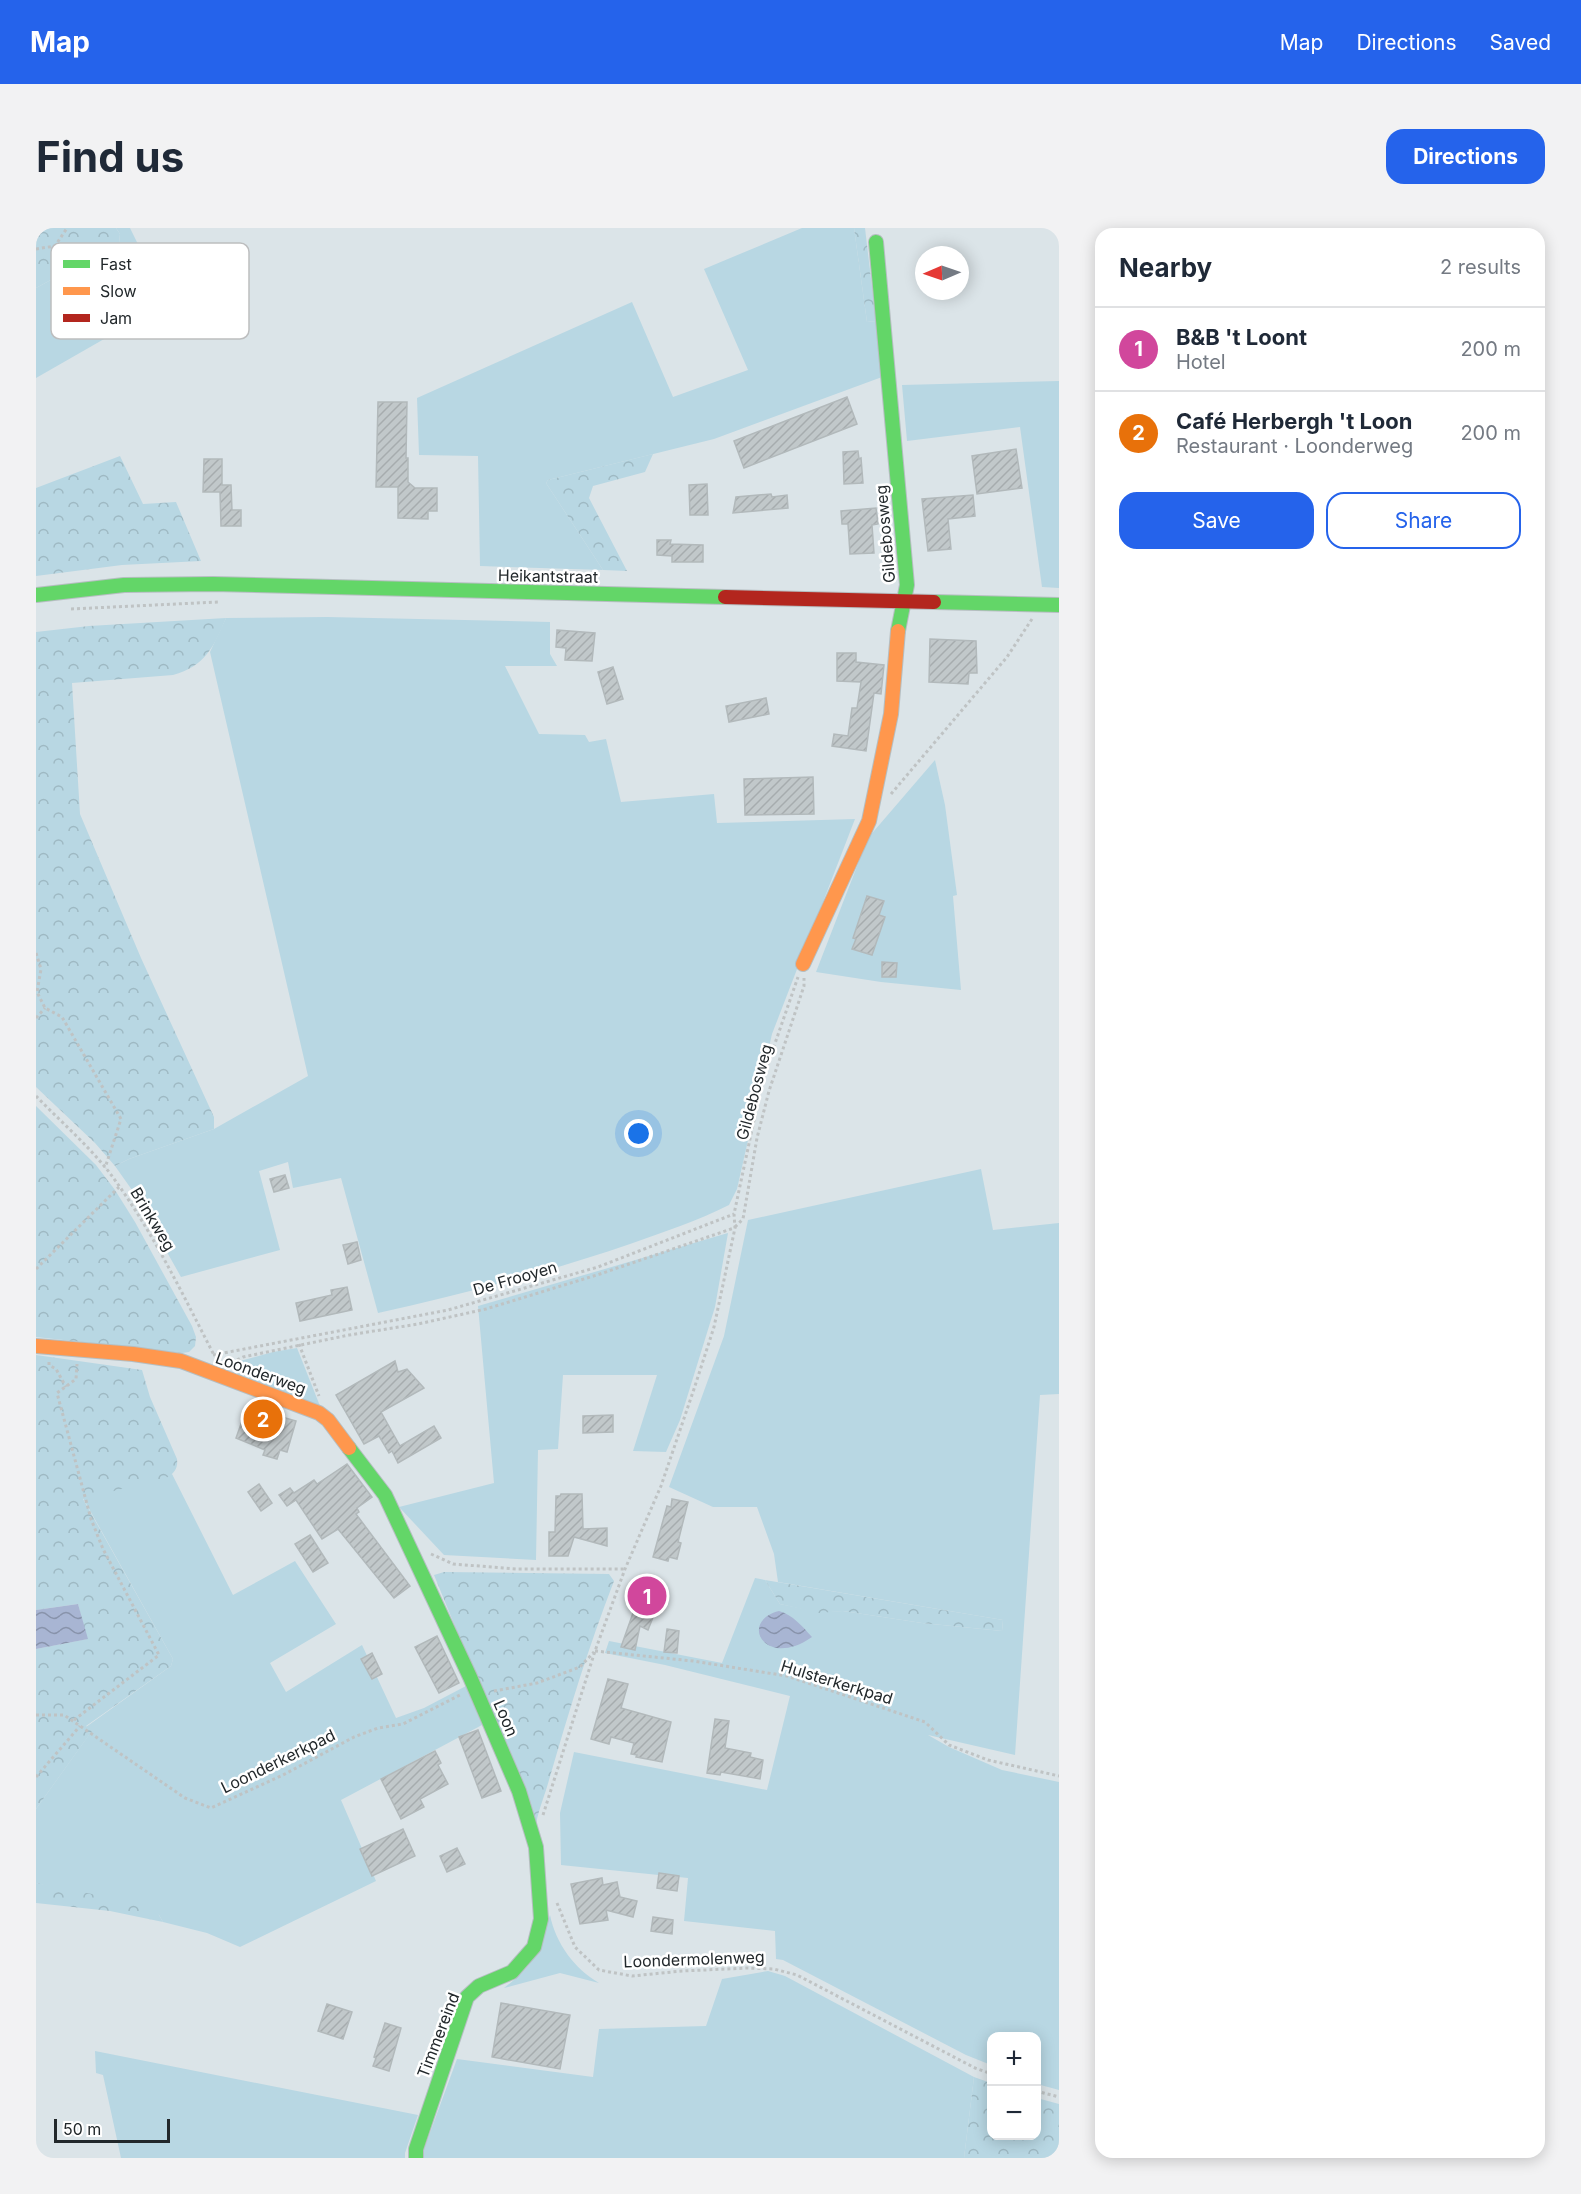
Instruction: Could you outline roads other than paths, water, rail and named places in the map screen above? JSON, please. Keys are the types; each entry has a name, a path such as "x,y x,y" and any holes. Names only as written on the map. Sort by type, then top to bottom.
{"street":[{"name":"Gildebosweg","path":"803,964 869,821 891,714 899,619 907,585 876,242"},
{"name":"Heikantstraat","path":"36,595 124,585 213,584 1059,605"},
{"name":"Loonderweg","path":"43,1346 181,1361 309,1409 328,1420 384,1495 405,1541"},
{"name":"Loon","path":"405,1541 475,1688 519,1791 536,1847 541,1919"},
{"name":"Timmereind","path":"416,2158 416,2149 467,1997 479,1986 512,1972 534,1947 541,1919"}],"water":[{"path":"78,1604 88,1639 36,1649 36,1610"},
{"path":"779,1611 793,1618 812,1637 795,1646 781,1648 770,1646 762,1640 759,1632 760,1624 767,1616"}],"place":[{"name":"Café Herbergh 't Loon","path":"263,1419"},
{"name":"B&B 't Loont","path":"647,1596"}]}
